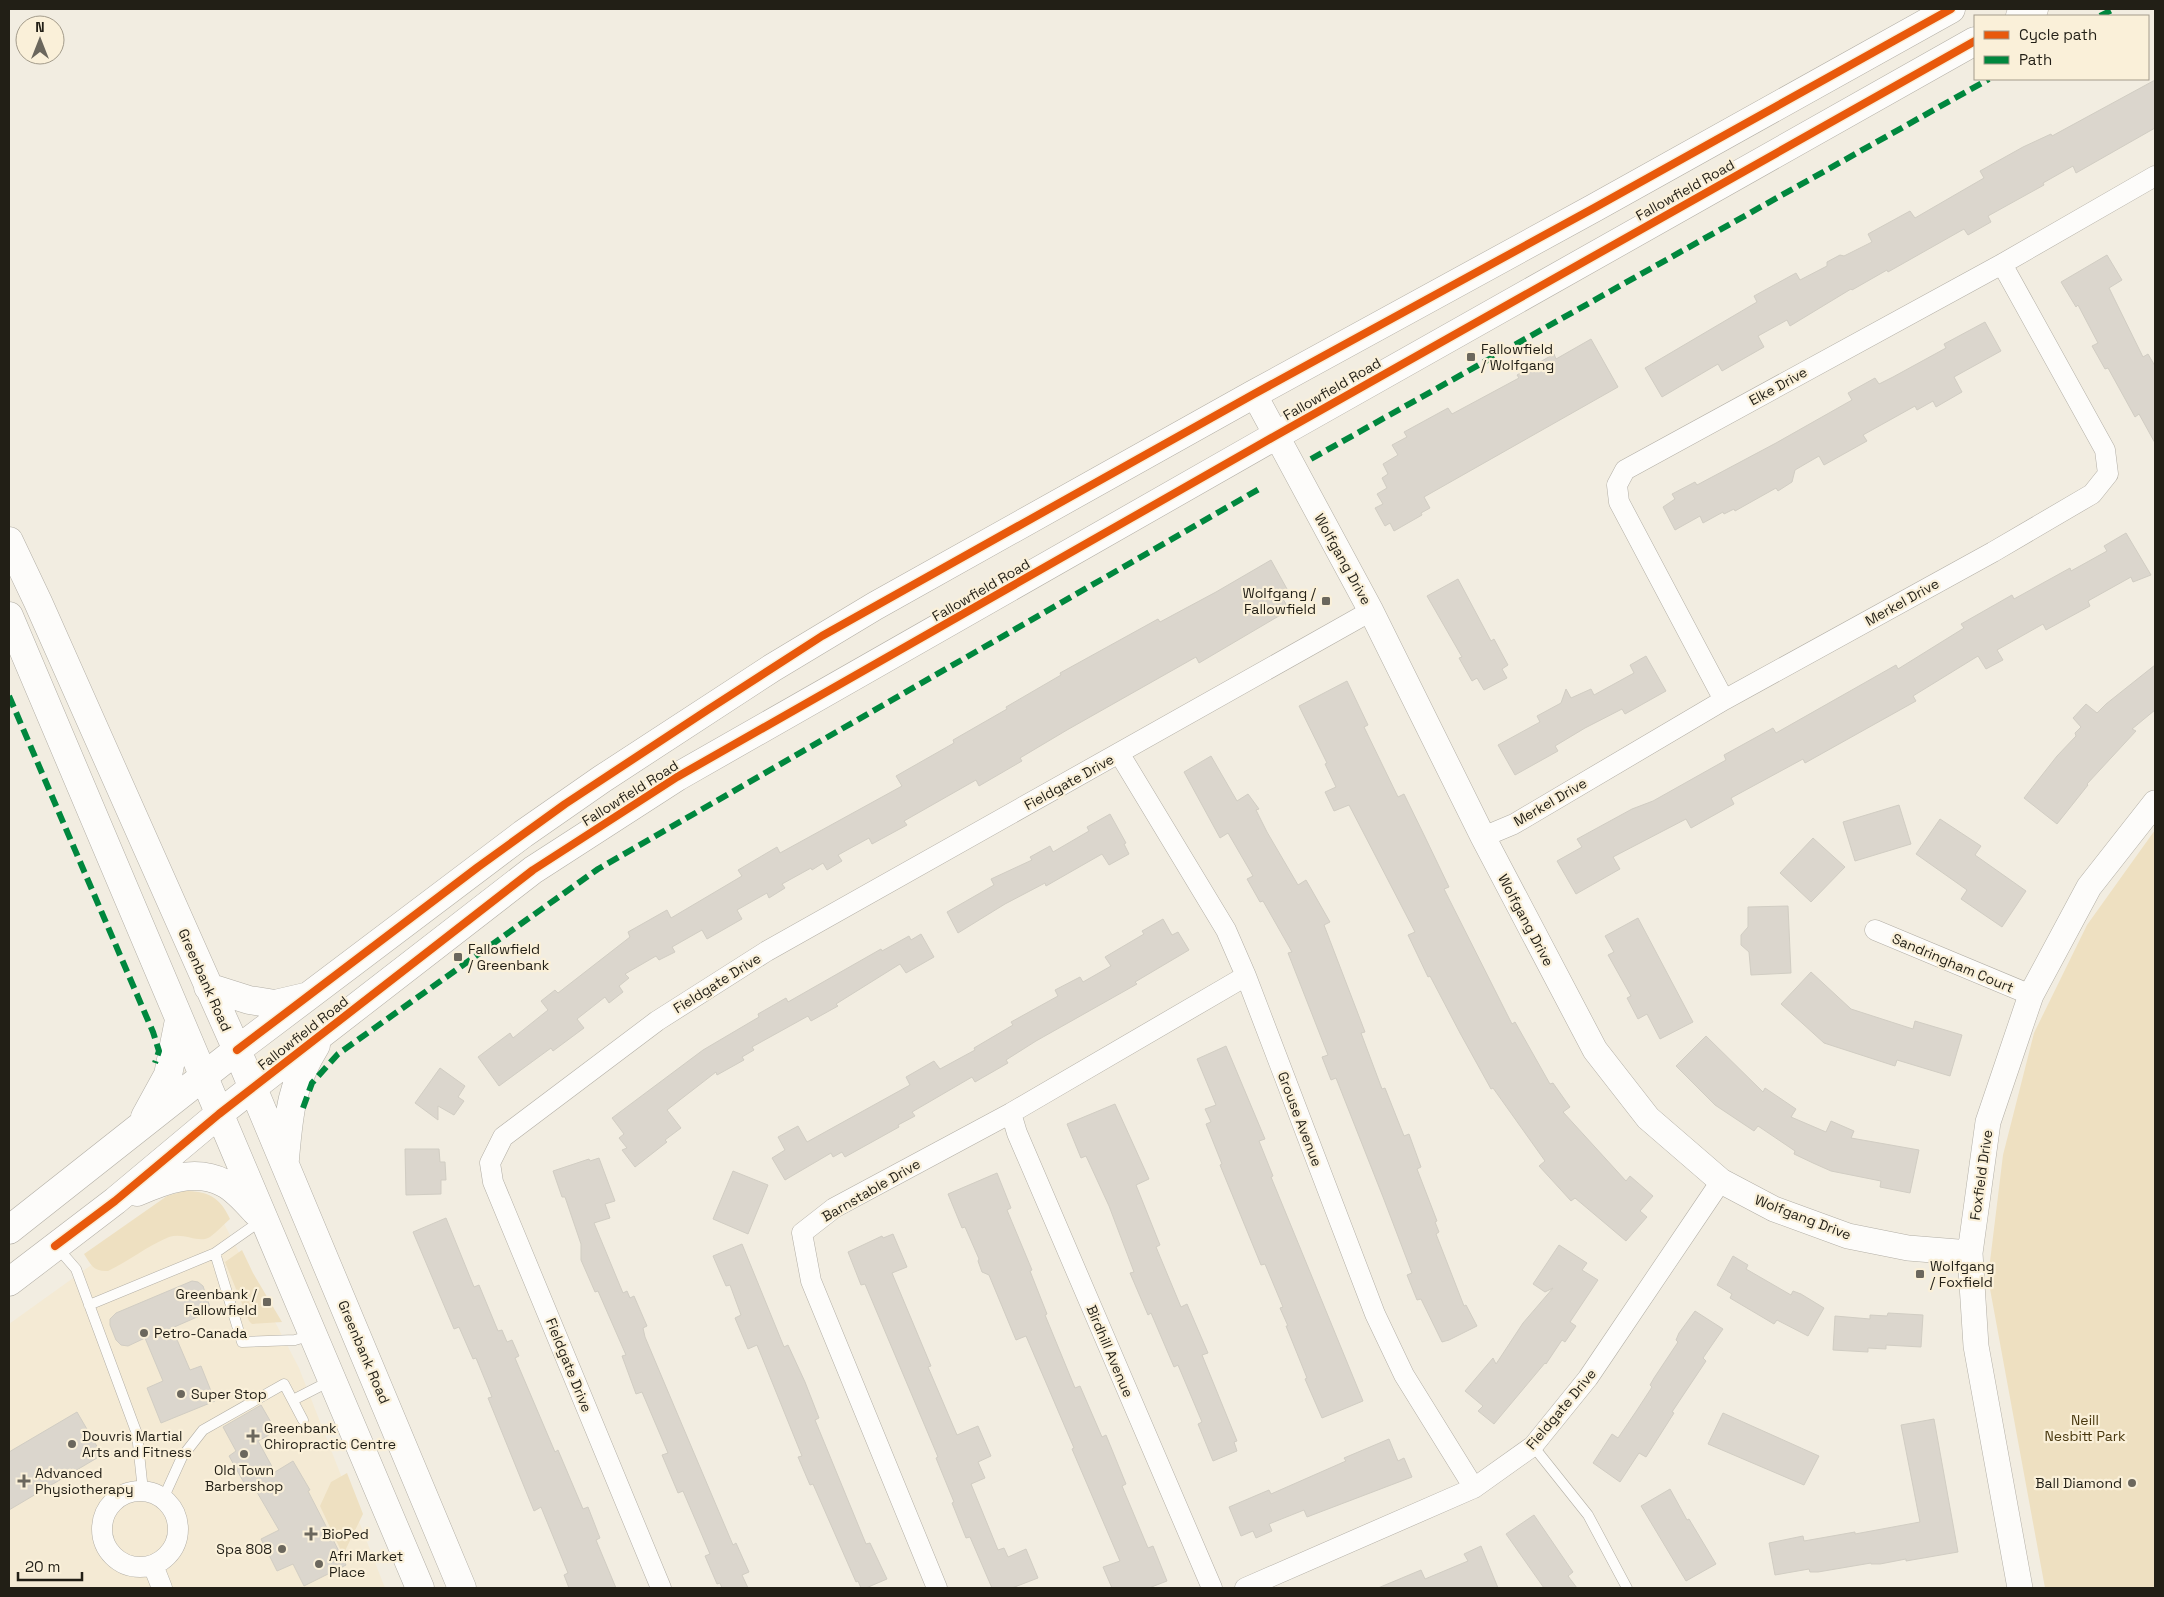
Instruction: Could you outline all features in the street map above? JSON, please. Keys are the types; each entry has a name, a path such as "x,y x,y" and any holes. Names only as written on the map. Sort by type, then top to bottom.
{"main road":[{"name":"Fallowfield Road","path":"9,1230 237,1050 544,819 772,668 867,610 1951,9"},
{"path":"2022,15 2034,9"},
{"name":"Fallowfield Road","path":"9,1282 115,1201 219,1114 533,870 626,809 677,777 1275,436 1974,42"},
{"name":"Greenbank Road","path":"9,541 38,602 237,1050 462,1588"},
{"path":"9,616 202,1077 420,1588"},
{"path":"208,987 249,1000 275,1004 309,996"},
{"path":"139,1128 168,1075 179,1020"},
{"path":"285,1163 291,1103 296,1082 324,1032"},
{"path":"115,1201 166,1179 188,1176 211,1178 225,1183 263,1219"}],"street":[{"name":"Elke Drive","path":"1724,700 1619,502 1617,485 1625,470 2002,264 2155,176"},
{"name":"Merkel Drive","path":"1483,837 1514,824 1724,700 1993,552 2092,494 2108,474 2105,450 2002,264"},
{"name":"Wolfgang Drive","path":"1254,394 1371,611 1483,837 1594,1050 1648,1118 1720,1181 1774,1209 1848,1236 1908,1248 1970,1253"},
{"name":"Fieldgate Drive","path":"661,1588 493,1182 490,1163 503,1137 657,1021 766,952 1371,611"},
{"name":"Grouse Avenue","path":"1119,754 1226,930 1246,976 1375,1314 1404,1375 1474,1488"},
{"name":"Foxfield Drive","path":"2020,1588 1976,1346 1970,1253 1988,1122 2031,995 2089,887 2155,803"},
{"name":"Sandringham Court","path":"1874,930 2031,995"},
{"name":"Barnstable Drive","path":"937,1588 811,1281 802,1233 834,1208 972,1132 1011,1113 1246,976"},
{"name":"Birdhill Avenue","path":"1011,1113 1021,1142 1212,1588"},
{"name":"Fieldgate Drive","path":"1245,1588 1474,1488 1533,1446 1588,1378 1720,1181"},
{"path":"143,1492 163,1499 176,1515 178,1536 166,1557 153,1565 134,1566 117,1559 108,1549 103,1538 106,1512 112,1504 128,1493 143,1492"},
{"path":"153,1565 162,1588"}],"lane":[{"path":"89,1305 215,1253 263,1219"},
{"path":"55,1246 76,1269 137,1434 143,1492"},
{"path":"215,1253 242,1342 295,1340 312,1335"},
{"path":"293,1400 332,1380"},
{"path":"163,1499 182,1457 203,1430 284,1384 303,1420"},
{"path":"1533,1446 1588,1514 1626,1588"}],"shaded area":[{"path":"171,1208 219,1214 299,1368 385,1588 9,1588 9,1324"}],"green space":[{"name":"Neill Nesbitt Park","path":"2155,830 2155,1588 2045,1588 1988,1278 2003,1155 2034,1033 2087,925"},
{"path":"184,1191 200,1192 217,1200 230,1219 206,1239 180,1236 169,1237 108,1271 96,1269 91,1264 84,1254 167,1196"},
{"path":"242,1250 253,1273 282,1322 252,1324 249,1321 225,1262"},
{"path":"347,1473 363,1514 343,1555 320,1506 331,1482"}],"building":[{"path":"2155,80 2155,128 2076,173 2073,166 2043,183 2044,185 1988,216 1991,222 1968,235 1964,229 1888,272 1887,270 1851,289 1790,326 1787,320 1758,336 1764,347 1722,371 1718,364 1662,397 1645,368 1757,302 1754,296 1796,273 1800,280 1827,266 1827,262 1840,255 1844,256 1872,242 1868,234 1910,211 1915,218 1984,178 1980,171 2023,147 2051,134 2052,136"},
{"path":"2107,255 2122,280 2109,288 2143,357 2148,354 2155,366 2155,443 2139,414 2135,417 2108,368 2105,369 2092,346 2098,343 2078,305 2076,307 2061,282"},
{"path":"1985,322 2001,351 1954,377 1962,392 1936,407 1933,401 1917,410 1915,406 1863,435 1867,441 1824,465 1819,456 1795,470 1792,482 1778,491 1776,488 1735,511 1734,509 1724,514 1723,512 1703,523 1700,516 1675,530 1663,507 1675,499 1672,494 1695,482 1697,485 1776,443 1852,400 1848,393 1875,378 1879,384 1893,377 1946,348 1944,344"},
{"path":"1591,339 1618,387 1424,497 1430,508 1421,513 1422,515 1394,531 1390,523 1385,526 1375,508 1383,504 1377,494 1387,488 1382,478 1388,474 1383,464 1398,455 1392,445 1407,437 1404,432 1448,408 1452,414 1519,378 1517,375 1554,354 1556,359"},
{"path":"2126,533 2151,575 2133,582 2131,577 2088,601 2090,606 2046,630 2043,624 1997,650 2003,660 1986,669 1978,656 1913,696 1916,701 1805,763 1803,759 1731,798 1734,804 1691,828 1686,819 1613,857 1620,869 1576,894 1557,861 1582,847 1577,839 1632,809 1653,801 1726,760 1724,755 1773,728 1776,733 1896,665 1898,669 1964,628 1961,624 2012,595 2014,599 2070,568 2071,571 2107,551 2104,546"},
{"path":"1271,560 1287,589 1280,593 1289,610 1199,663 1196,657 1067,730 1020,758 1022,761 979,786 976,780 904,821 907,825 872,844 869,838 838,855 842,861 827,870 823,863 782,884 785,888 769,898 767,893 737,910 742,919 707,939 702,930 672,947 675,952 659,960 656,956 625,974 629,978 619,986 623,992 609,1003 605,997 577,1019 584,1028 553,1051 551,1048 499,1086 478,1057 510,1033 513,1038 548,1010 541,1001 555,990 558,993 630,937 628,932 667,910 671,918 742,876 738,870 777,847 780,853 902,786 896,776 954,743 953,740 1007,709 1006,707 1061,675 1060,673 1158,619 1160,622"},
{"path":"1458,579 1491,641 1494,639 1508,665 1502,669 1507,678 1484,690 1477,678 1472,681 1459,658 1462,657 1427,596"},
{"path":"1646,656 1666,691 1625,714 1622,709 1585,728 1555,746 1558,751 1515,775 1498,745 1540,722 1537,716 1561,703 1566,689 1571,698 1591,689 1594,695 1634,673 1630,665"},
{"path":"2155,665 2155,710 2132,729 2136,731 2087,784 2057,824 2024,798 2057,756 2076,736 2075,733 2081,727 2073,718 2086,704 2097,713"},
{"path":"1347,681 1368,725 1364,727 1398,797 1404,794 1449,887 1444,889 1512,1024 1515,1022 1550,1084 1553,1083 1570,1107 1563,1112 1626,1181 1630,1176 1653,1196 1640,1211 1647,1217 1626,1241 1575,1198 1571,1201 1539,1166 1545,1161 1493,1088 1491,1089 1430,976 1428,977 1408,935 1415,932 1349,805 1334,811 1325,792 1336,787 1325,764 1327,763 1299,706"},
{"path":"1211,756 1237,801 1248,794 1259,809 1256,810 1267,832 1298,885 1306,880 1330,922 1324,925 1365,1032 1361,1033 1382,1089 1385,1088 1404,1136 1409,1134 1421,1167 1417,1169 1437,1221 1435,1222 1439,1232 1436,1234 1464,1306 1466,1305 1477,1326 1449,1340 1442,1342 1421,1299 1417,1300 1407,1275 1412,1273 1383,1197 1336,1078 1331,1080 1322,1057 1328,1055 1288,953 1292,952 1263,901 1260,902 1247,879 1253,876 1228,833 1220,838 1184,772"},
{"path":"1899,805 1911,844 1855,861 1843,822"},
{"path":"1110,814 1126,843 1124,844 1129,854 1109,865 1102,854 1046,886 1045,883 1005,904 958,933 947,912 994,885 991,879 1032,860 1030,857 1050,846 1053,852 1089,831 1087,827"},
{"path":"1940,819 1981,846 1975,855 2026,891 2002,927 1961,899 1967,890 1916,854"},
{"path":"1813,838 1845,867 1811,902 1780,873"},
{"path":"1788,906 1791,973 1751,975 1749,952 1741,945 1741,935 1748,927 1748,907"},
{"path":"1638,918 1693,1022 1660,1039 1647,1014 1638,1019 1627,998 1631,996 1608,955 1614,952 1605,936"},
{"path":"1163,919 1172,935 1178,932 1189,950 1135,982 1137,984 1036,1041 1006,1060 1008,1063 975,1082 972,1077 912,1112 915,1116 898,1125 899,1127 845,1157 842,1152 833,1157 831,1153 785,1180 772,1158 785,1150 778,1137 798,1126 807,1142 910,1085 906,1077 934,1061 940,1069 975,1050 974,1048 1013,1025 1011,1022 1058,996 1055,990 1080,977 1083,982 1111,966 1105,957 1144,934 1142,931"},
{"path":"921,934 934,957 906,973 900,964 836,1004 838,1006 811,1021 808,1016 752,1047 754,1050 742,1057 744,1060 717,1075 716,1072 667,1110 681,1128 665,1140 667,1142 635,1167 622,1150 627,1148 619,1138 624,1134 612,1118 703,1050 759,1017 758,1014 786,998 788,1002 881,949 882,951 909,936 911,940"},
{"path":"1811,972 1851,1009 1913,1029 1915,1021 1962,1035 1950,1076 1897,1060 1895,1066 1824,1043 1781,1004"},
{"path":"1706,1036 1763,1092 1765,1088 1796,1109 1791,1117 1826,1132 1831,1121 1854,1131 1851,1138 1919,1150 1910,1193 1880,1187 1881,1181 1831,1171 1813,1163 1794,1154 1795,1151 1758,1126 1754,1131 1715,1105 1676,1066"},
{"path":"1226,1046 1265,1139 1259,1141 1273,1176 1271,1177 1363,1401 1322,1418 1305,1379 1307,1378 1286,1326 1288,1326 1280,1308 1283,1307 1265,1264 1261,1265 1220,1165 1222,1164 1206,1124 1211,1122 1205,1109 1216,1105 1197,1059"},
{"path":"440,1068 465,1086 458,1097 464,1101 454,1115 438,1106 438,1120 415,1103"},
{"path":"1115,1104 1149,1179 1136,1185 1160,1245 1156,1247 1181,1307 1187,1304 1208,1353 1202,1355 1237,1441 1234,1442 1237,1451 1213,1461 1198,1424 1202,1422 1178,1365 1174,1367 1151,1313 1148,1315 1130,1273 1134,1272 1109,1206 1086,1156 1081,1158 1067,1124"},
{"path":"405,1149 439,1149 440,1162 445,1162 446,1180 441,1180 441,1194 406,1195"},
{"path":"599,1158 615,1201 605,1204 610,1218 594,1223 623,1293 627,1291 630,1298 634,1296 647,1326 643,1328 645,1337 733,1545 736,1543 749,1572 742,1575 748,1588 722,1588 720,1583 717,1584 705,1556 710,1554 683,1491 678,1493 662,1455 668,1453 642,1392 636,1394 622,1356 626,1355 598,1291 595,1292 581,1260 581,1244 565,1197 562,1197 553,1171 589,1159 590,1161"},
{"path":"733,1171 768,1185 748,1234 713,1219"},
{"path":"997,1173 1011,1208 1007,1210 1032,1270 1030,1271 1047,1314 1045,1315 1075,1388 1080,1386 1102,1437 1106,1435 1126,1484 1122,1486 1148,1548 1153,1546 1167,1581 1149,1588 1112,1588 1103,1567 1120,1561 1072,1449 1074,1448 1026,1336 1016,1340 989,1275 982,1272 979,1259 965,1227 962,1228 948,1194"},
{"path":"446,1218 474,1287 479,1285 498,1331 502,1330 507,1342 512,1340 519,1356 515,1358 555,1452 558,1450 583,1509 588,1507 600,1538 596,1540 616,1588 569,1588 564,1575 568,1573 541,1507 534,1511 488,1398 492,1397 476,1358 473,1359 459,1327 454,1329 413,1232"},
{"path":"893,1234 907,1267 892,1273 931,1366 928,1367 957,1435 978,1426 991,1456 978,1462 985,1478 971,1484 998,1550 1004,1548 1008,1557 1026,1549 1038,1578 1012,1588 992,1588 970,1537 966,1538 936,1458 938,1457 865,1284 861,1285 848,1252 882,1236 883,1238"},
{"path":"742,1244 784,1347 788,1345 805,1382 819,1418 815,1420 866,1544 870,1543 887,1579 866,1588 861,1588 858,1581 856,1582 813,1484 810,1485 798,1457 802,1456 757,1345 748,1349 735,1318 741,1315 730,1285 726,1286 713,1256"},
{"path":"1559,1245 1587,1263 1582,1270 1598,1280 1570,1322 1576,1326 1565,1342 1562,1340 1546,1364 1494,1424 1478,1411 1483,1406 1465,1391 1493,1358 1496,1364 1523,1323 1553,1288 1545,1292 1533,1284"},
{"path":"1733,1256 1748,1265 1746,1269 1791,1295 1793,1291 1801,1294 1824,1308 1808,1336 1777,1320 1774,1324 1730,1298 1732,1294 1717,1285"},
{"name":"Petro-Canada","path":"192,1281 198,1282 203,1286 210,1307 204,1314 172,1328 190,1370 201,1366 215,1401 161,1423 147,1388 163,1381 145,1338 128,1346 121,1345 116,1340 110,1325 110,1319 116,1313"},
{"path":"1695,1311 1723,1329 1703,1358 1706,1361 1672,1412 1674,1413 1646,1457 1639,1453 1620,1482 1593,1463 1612,1434 1618,1438 1637,1410 1652,1387 1650,1385 1654,1378 1678,1342 1676,1340 1679,1333"},
{"path":"1888,1313 1923,1315 1921,1347 1886,1345 1886,1349 1868,1348 1868,1352 1833,1350 1835,1316 1870,1319 1870,1315 1887,1316"},
{"path":"261,1405 276,1431 258,1441 275,1472 293,1461 310,1490 308,1491 346,1565 304,1586 293,1564 277,1571 261,1539 279,1530 254,1487 248,1490 229,1456 236,1451 223,1427"},
{"path":"77,1412 102,1455 9,1510 9,1452"},
{"path":"1723,1413 1819,1456 1804,1485 1708,1444"},
{"path":"1934,1419 1958,1552 1906,1561 1906,1559 1880,1564 1871,1563 1818,1572 1810,1572 1809,1569 1775,1575 1769,1543 1803,1536 1804,1541 1855,1532 1855,1534 1920,1522 1901,1425"},
{"path":"1389,1439 1398,1461 1404,1458 1412,1477 1307,1517 1304,1510 1269,1524 1272,1531 1256,1538 1253,1531 1241,1536 1229,1507 1269,1490 1271,1494 1346,1461 1344,1458"},
{"path":"1670,1489 1687,1520 1689,1519 1716,1564 1686,1581 1641,1506"},
{"path":"1534,1515 1573,1572 1568,1576 1577,1588 1544,1588 1506,1534"},
{"path":"1481,1546 1498,1588 1378,1588 1421,1570 1425,1579 1468,1561 1464,1554"}],"marked path":[{"path":"2102,15 2114,9"},
{"path":"1311,459 1987,80"},
{"path":"303,1108 312,1083 338,1054 598,869 1259,489"},
{"path":"9,696 153,1032 159,1051 155,1063"}],"cycle path":[{"path":"237,1050 478,867 565,804 822,636 1254,394 1594,208 1951,9"},
{"path":"55,1246 115,1201 219,1114 533,870 677,777 1275,436 1974,42"}],"place":[{"name":"Fallowfield / Wolfgang","path":"1471,357"},
{"name":"Wolfgang / Fallowfield","path":"1326,601"},
{"name":"Fallowfield / Greenbank","path":"458,957"},
{"name":"Wolfgang / Foxfield","path":"1920,1274"},
{"name":"Greenbank / Fallowfield","path":"267,1302"},
{"name":"Petro-Canada","path":"144,1333"},
{"name":"Super Stop","path":"181,1394"},
{"name":"Greenbank Chiropractic Centre","path":"253,1436"},
{"name":"Douvris Martial Arts and Fitness","path":"72,1444"},
{"name":"Old Town Barbershop","path":"244,1454"},
{"name":"Advanced Physiotherapy","path":"24,1481"},
{"name":"Ball Diamond","path":"2132,1483"},
{"name":"BioPed","path":"311,1534"},
{"name":"Spa 808","path":"282,1549"},
{"name":"Afri Market Place","path":"319,1564"}]}
